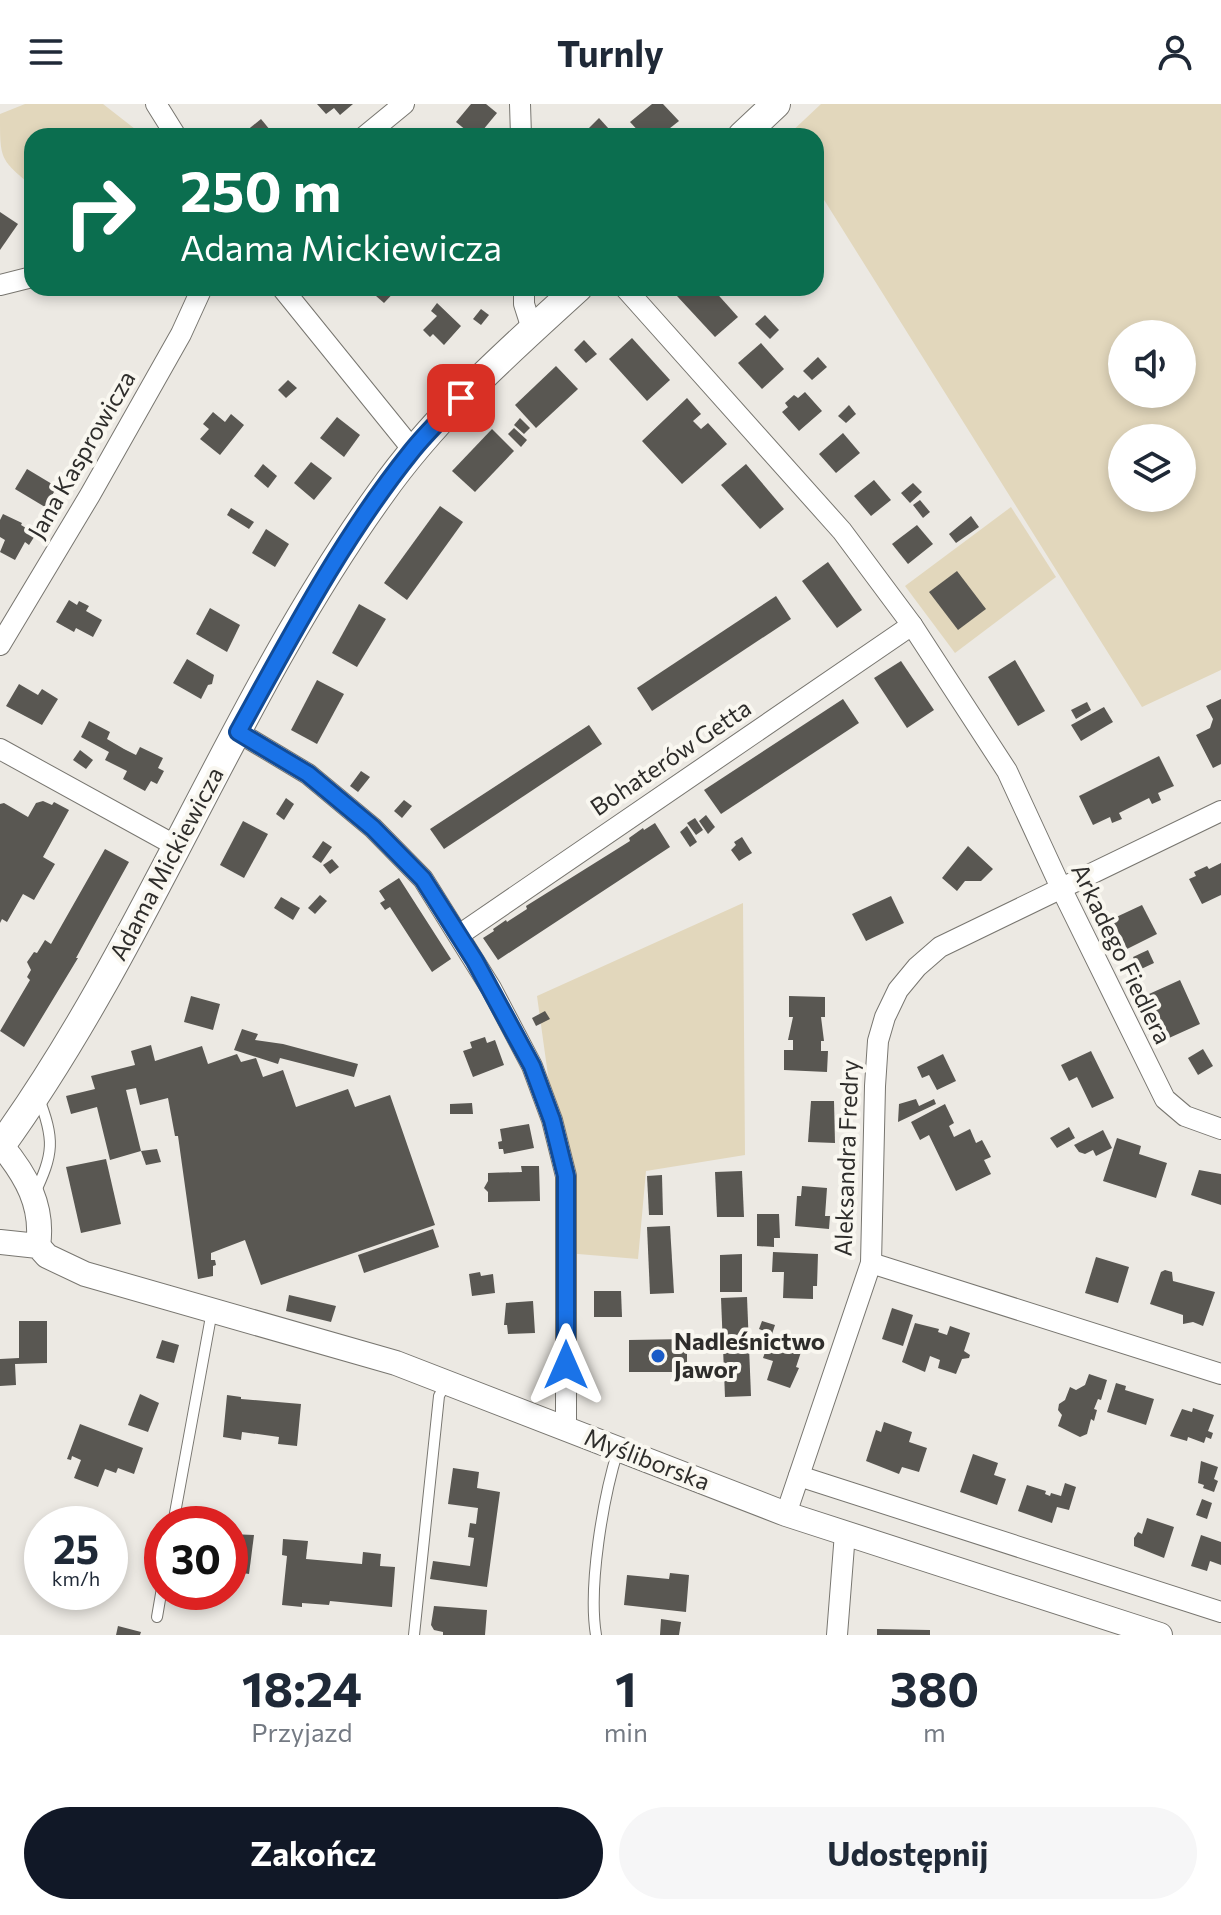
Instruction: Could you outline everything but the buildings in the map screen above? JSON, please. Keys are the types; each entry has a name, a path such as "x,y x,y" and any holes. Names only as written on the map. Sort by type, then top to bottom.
{"main road":[{"path":"750,128 776,104"},
{"name":"Adama Mickiewicza","path":"1,1146 131,934 295,625 336,559 413,450 461,398 569,296"}],"street":[{"path":"156,104 171,128"},
{"path":"375,128 404,104"},
{"path":"520,104 521,128"},
{"path":"0,285 24,279"},
{"name":"Jana Kasprowicza","path":"0,645 181,334 198,296"},
{"path":"288,296 413,450"},
{"path":"524,296 532,329"},
{"path":"632,296 842,531 912,625"},
{"name":"Arkadego Fiedlera","path":"912,625 1007,771 1165,1099 1185,1116 1221,1129"},
{"name":"Bohaterów Getta","path":"459,935 912,625"},
{"path":"238,732 308,774 373,828 423,879 459,935 532,1066 552,1120 566,1176 566,1428"},
{"path":"0,749 178,847"},
{"name":"Aleksandra Fredry","path":"786,1514 871,1263 878,1041 898,990 917,967 940,947 1221,811"},
{"path":"1,1146 24,1176 33,1197 40,1232 38,1246"},
{"name":"Myśliborska","path":"0,1242 38,1246 47,1256 85,1274 396,1363 786,1514 1160,1635"},
{"path":"871,1263 1221,1374"},
{"path":"799,1476 1221,1612"},
{"path":"837,1635 845,1533"}],"lane":[{"path":"33,1197 49,1163 51,1149 36,1091"},
{"path":"176,1506 212,1311"},
{"path":"414,1635 439,1396 446,1383"},
{"path":"596,1635 592,1609 598,1554 618,1449"},
{"path":"157,1617 158,1610"}],"shaded area":[{"path":"25,104 103,104 134,128 24,128 24,179 4,157 0,141 0,114"},
{"path":"821,104 1221,104 1221,670 1142,707 824,200 824,128 796,128"},
{"path":"1011,507 1056,577 955,653 905,586"},
{"path":"743,903 745,1155 646,1171 638,1259 566,1253 566,1205 537,996"}],"place":[{"name":"Nadleśnictwo Jawor","path":"658,1356"}],"route":[{"path":"461,398 413,450 352,533 295,625 238,732 308,774 373,828 423,879 491,988 532,1066 552,1120 566,1176 566,1365"}]}
